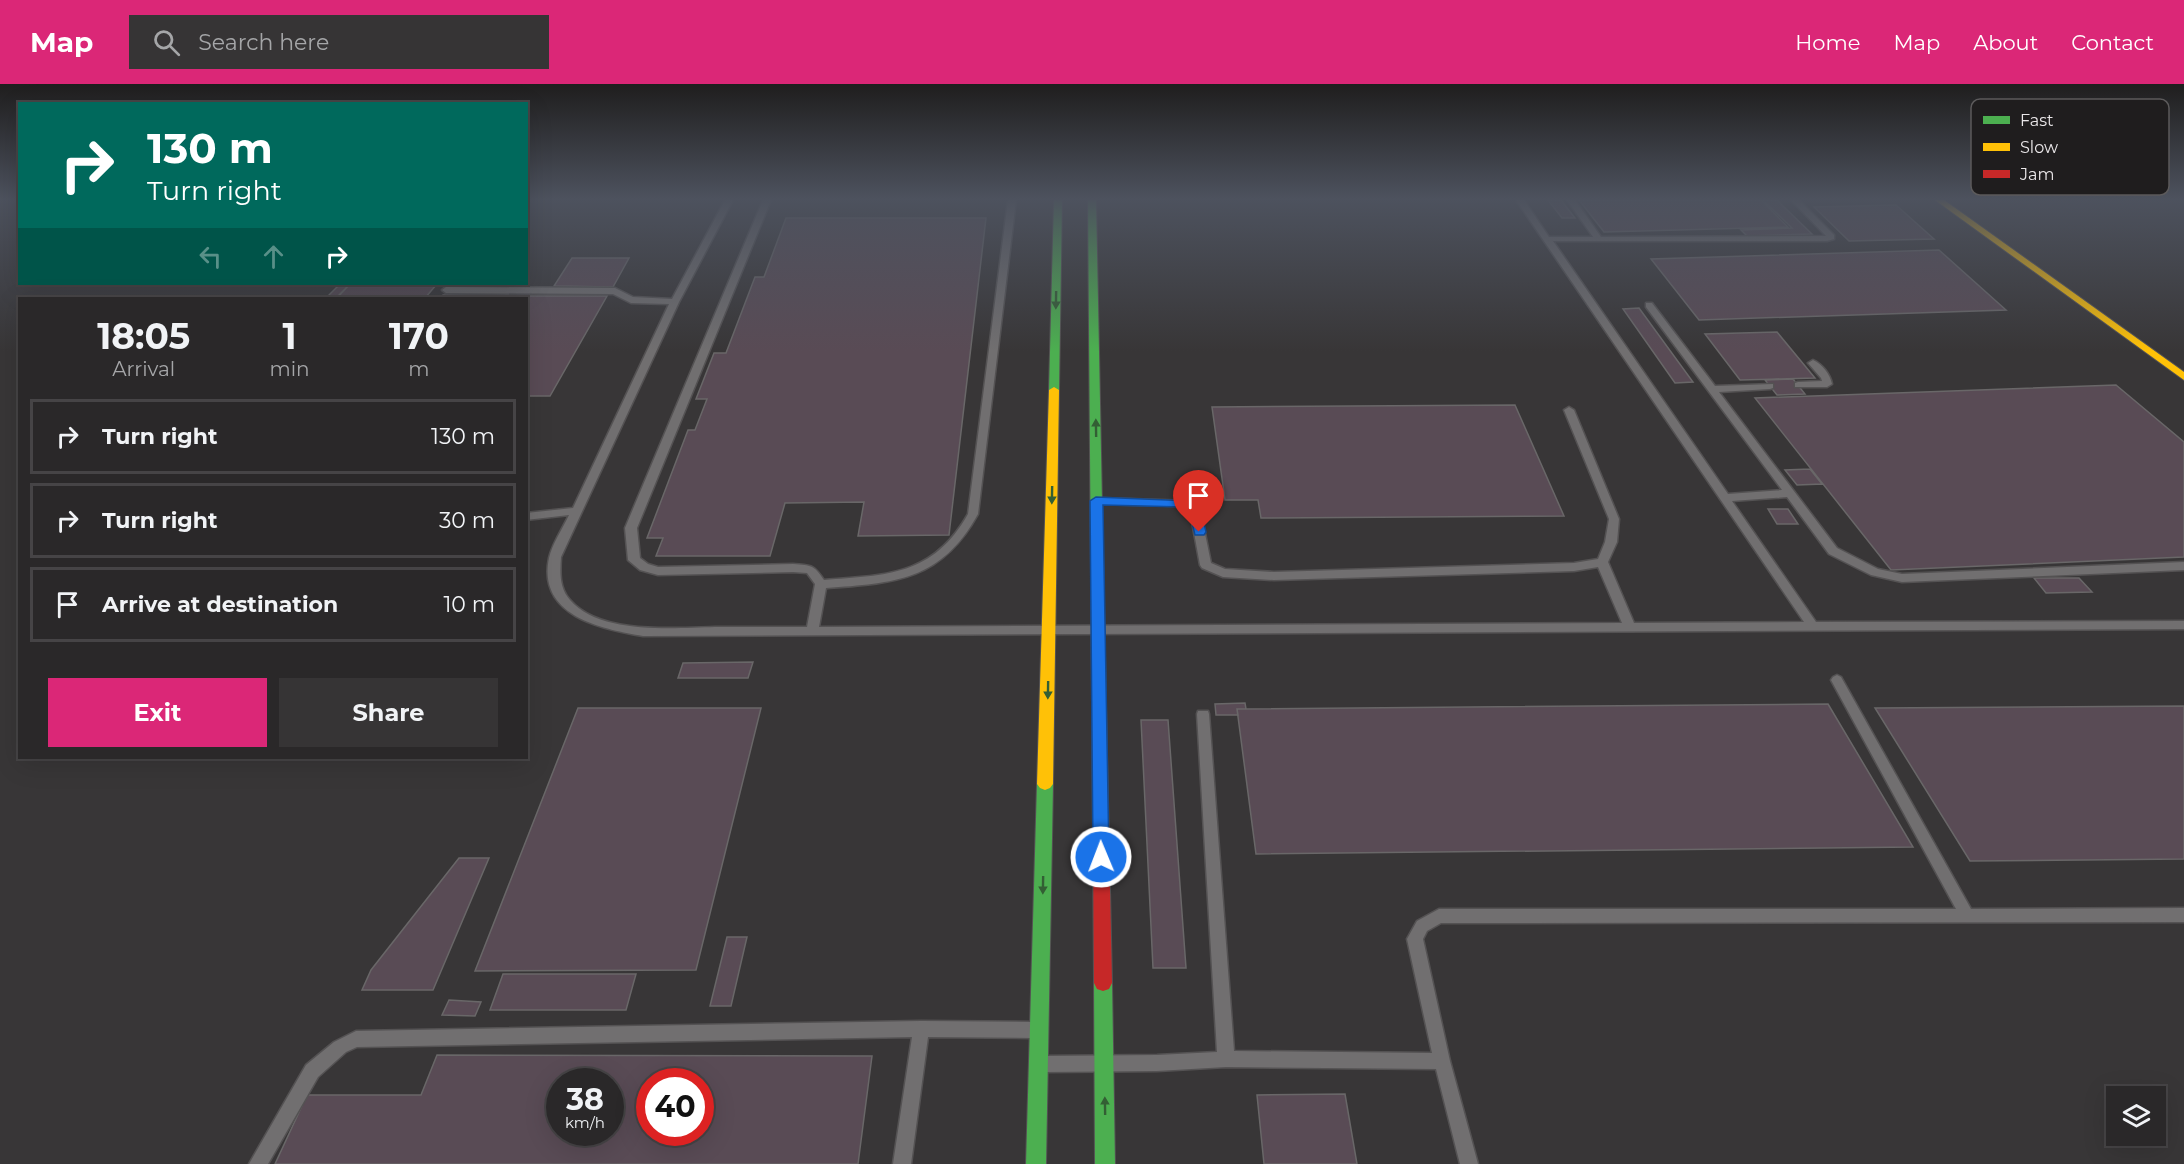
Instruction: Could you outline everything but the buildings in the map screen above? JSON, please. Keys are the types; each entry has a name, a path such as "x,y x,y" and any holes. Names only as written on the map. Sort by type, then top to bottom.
{"street":[{"path":"1036,1164 1057,250"},
{"path":"1093,250 1105,1164"},
{"path":"2009,250 2184,377"}],"lane":[{"path":"702,250 675,302 555,557 553,569 562,600 584,617 607,627 642,632 2184,625"},
{"path":"746,250 631,528 634,560 644,567 658,571 793,568 811,570 821,585 812,631"},
{"path":"821,585 898,577 947,549 966,530 973,514 1006,250"},
{"path":"1555,250 1814,628"},
{"path":"446,290 615,291 631,300 675,302"},
{"path":"1649,305 1833,551 1875,572 1902,578 2184,566"},
{"path":"1798,385 1827,384 1826,377 1812,363"},
{"path":"1711,388 1770,386"},
{"path":"1569,410 1614,519 1611,542 1602,562 1630,629"},
{"path":"1725,498 1790,493"},
{"path":"1096,501 1186,503 1192,506 1195,509 1206,565 1223,573 1286,576 1574,567 1602,562"},
{"path":"528,517 577,511"},
{"path":"1837,680 1967,915"},
{"path":"1203,714 1226,1059"},
{"path":"1469,1164 1442,1061 1415,939 1422,926 1439,916 2184,915"},
{"path":"258,1164 312,1071 340,1047 356,1039 921,1029 1040,1030"},
{"path":"902,1164 921,1029"},
{"path":"1039,1064 1157,1063 1226,1059 1442,1061"}],"traffic: fast":[{"path":"1054,390 1057,250"},
{"path":"1093,250 1099,705"},
{"path":"1036,1164 1045,784"},
{"path":"1103,983 1105,1164"}],"traffic: slow":[{"path":"2009,250 2184,377"},
{"path":"1045,784 1054,390"}],"traffic: jam":[{"path":"1099,705 1103,983"}],"route":[{"path":"1101,857 1096,501 1186,503 1195,509 1199,532"}]}
